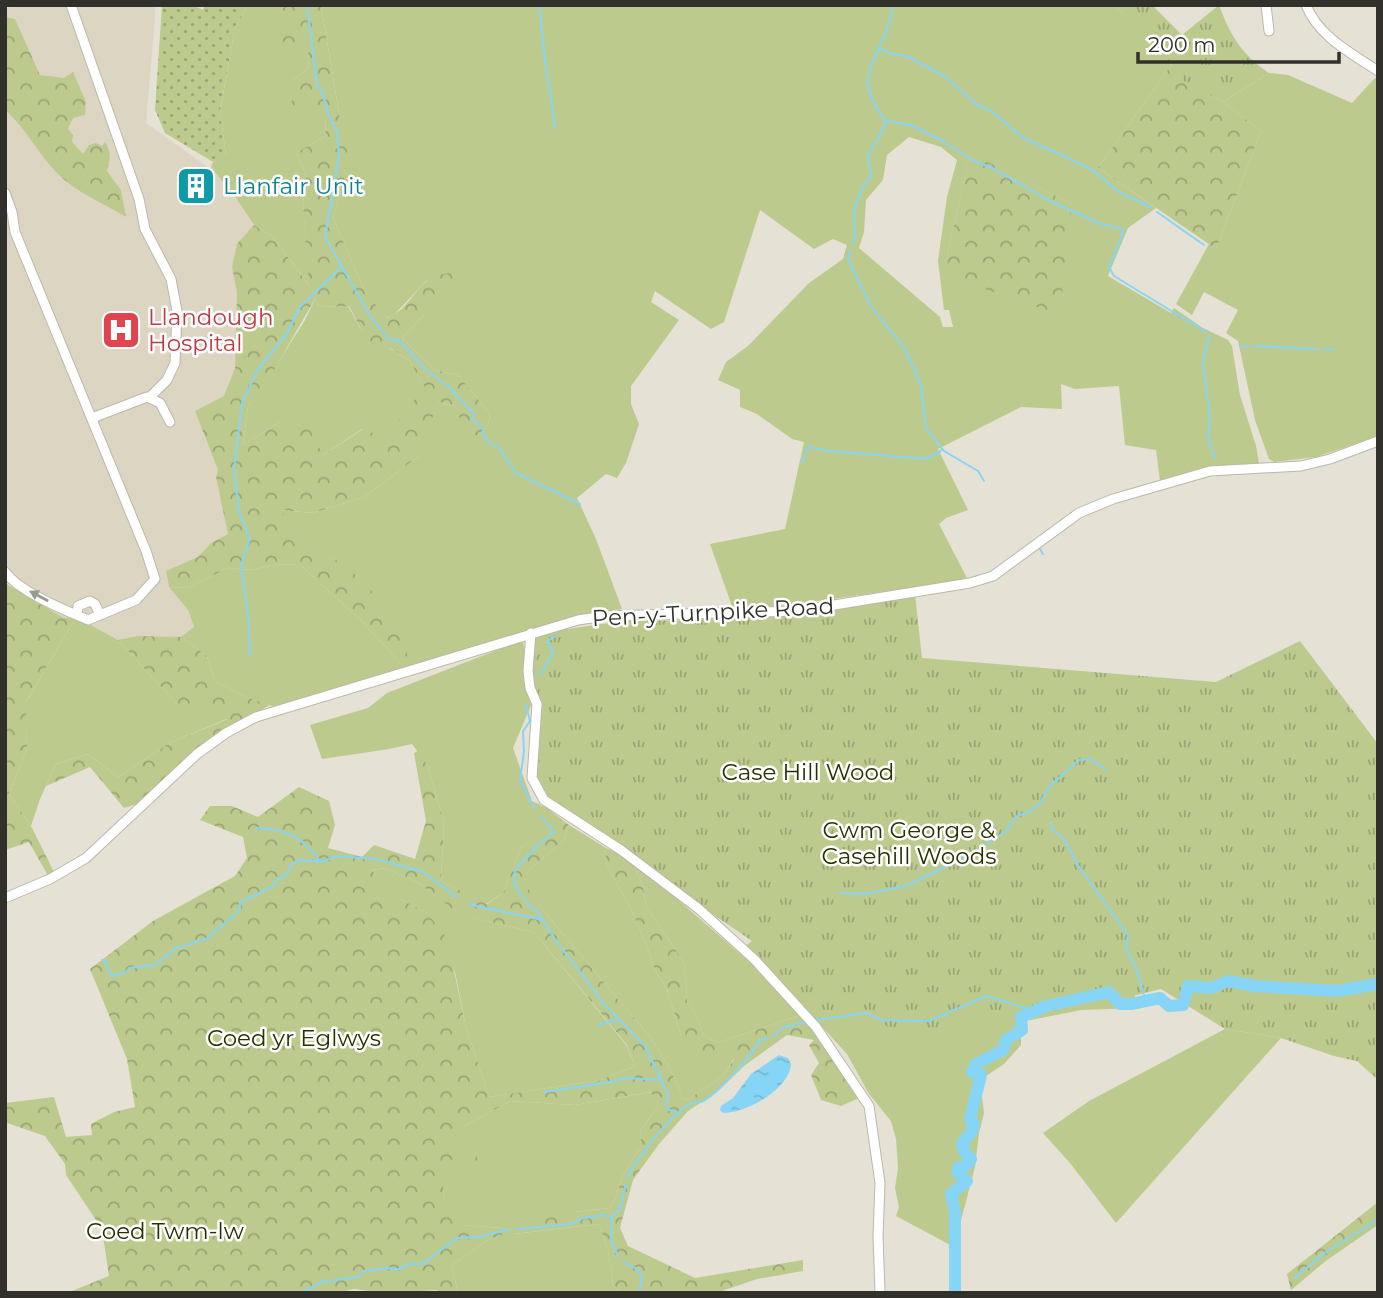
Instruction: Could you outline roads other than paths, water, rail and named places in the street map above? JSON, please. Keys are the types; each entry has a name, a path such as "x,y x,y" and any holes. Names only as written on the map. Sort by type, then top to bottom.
{"street":[{"path":"71,5 139,199 145,229 167,269 175,295 175,363 167,380 150,397"},
{"path":"1266,5 1269,31"},
{"path":"1306,5 1311,19 1323,32 1378,71"},
{"path":"5,193 15,232 146,551 155,579 136,600 88,620 13,582 5,572"},
{"path":"92,418 150,397 160,403 170,422"},
{"name":"Pen-y-Turnpike Road","path":"5,898 50,879 86,858 197,754 226,733 256,717 578,620 605,616 797,611 970,583 993,576 1079,513 1113,499 1210,471 1301,466 1330,459 1378,441"},
{"path":"77,615 78,606 90,601 95,604 100,615"},
{"path":"531,633 528,671 530,688 537,704 532,778 544,800 621,850 699,909 754,959 807,1015 869,1106 880,1183 880,1293"}],"water":[{"path":"779,1055 788,1058 791,1064 783,1083 775,1091 743,1109 723,1113 720,1110 751,1074"}],"waterway":[{"path":"307,5 317,85 322,91 329,116 337,131 339,158 325,237 369,314 390,341 398,339 425,369 449,387 474,414 472,419 482,427 487,440 499,447 516,473 580,504"},
{"path":"540,5 555,128"},
{"path":"853,244 854,214 861,191 871,176 868,155 886,121 870,94 869,74 888,26 893,5"},
{"path":"880,49 906,56 945,76 977,105 990,110 1022,137 1091,169 1120,193 1151,207"},
{"path":"886,121 911,125 1048,200 1101,224 1123,229 1109,267 1114,276 1206,332"},
{"path":"1157,212 1204,245"},
{"path":"850,251 848,259 871,306 905,349 921,385 926,428 944,451 978,471 984,481"},
{"path":"250,656 249,622 241,565 250,539 239,512 234,470 242,403 258,369 286,335 300,307 342,267"},
{"path":"1209,336 1203,361 1210,417 1208,438 1215,459"},
{"path":"1242,346 1249,347"},
{"path":"1255,346 1318,349"},
{"path":"1325,350 1334,349"},
{"path":"802,463 808,447 925,459 941,450"},
{"path":"1040,549 1043,554"},
{"path":"541,675 553,652 547,641 556,636"},
{"path":"526,705 530,721 523,731 524,752 520,780 534,808"},
{"path":"840,893 864,894 906,886 969,855 1005,832 1017,816 1031,811 1040,803 1049,787 1079,760 1091,759 1106,770"},
{"path":"542,817 554,832 516,869 516,887 529,905 538,912 557,942 605,1005 645,1046 668,1094 666,1104 669,1110 680,1113"},
{"path":"1051,823 1053,830 1065,840 1079,867 1128,935 1126,949 1136,968 1146,1001"},
{"path":"256,828 276,830 293,836 307,846 320,861"},
{"path":"102,960 106,961 111,976 125,973 129,968 155,965 177,947 205,940 240,910 240,903 275,885 276,880 286,875 292,864 302,860 321,862 337,856 376,859 423,872 457,897"},
{"path":"469,904 542,920"},
{"path":"955,1293 955,1211 951,1194 967,1181 957,1172 959,1167 967,1165 971,1159 962,1144 974,1124 970,1119 981,1075 972,1072 976,1064 1003,1050 1006,1040 1022,1030 1021,1017 1046,1006 1109,992 1120,1004 1160,998 1169,1006 1183,1005 1188,986 1211,988 1228,981 1255,986 1337,991 1378,984"},
{"path":"816,1020 867,1013 881,1020 929,1021 986,996 1035,1011"},
{"path":"598,1025 617,1020"},
{"path":"774,1037 781,1028 807,1022"},
{"path":"627,1177 673,1118 690,1104 711,1096 750,1055 759,1041 768,1038"},
{"path":"545,1092 625,1078 660,1080"},
{"path":"618,1256 611,1240 612,1217 620,1209 626,1184"},
{"path":"518,1229 571,1224 579,1219 603,1215 612,1217"},
{"path":"1295,1278 1326,1252 1378,1220"},
{"path":"301,1293 322,1282 358,1277 364,1271 391,1268 397,1270 409,1264 423,1264 457,1238 480,1237 510,1229"},
{"path":"625,1263 635,1268 642,1276 637,1293"}],"place":[{"name":"Llanfair Unit","path":"196,186"},
{"name":"Llandough Hospital","path":"121,330"}],"park label":[{"name":"Case Hill Wood","path":"808,772"},
{"name":"Cwm George & Casehill Woods","path":"909,843"},
{"name":"Coed yr Eglwys","path":"294,1038"},
{"name":"Coed Twm-lw","path":"165,1231"}]}
